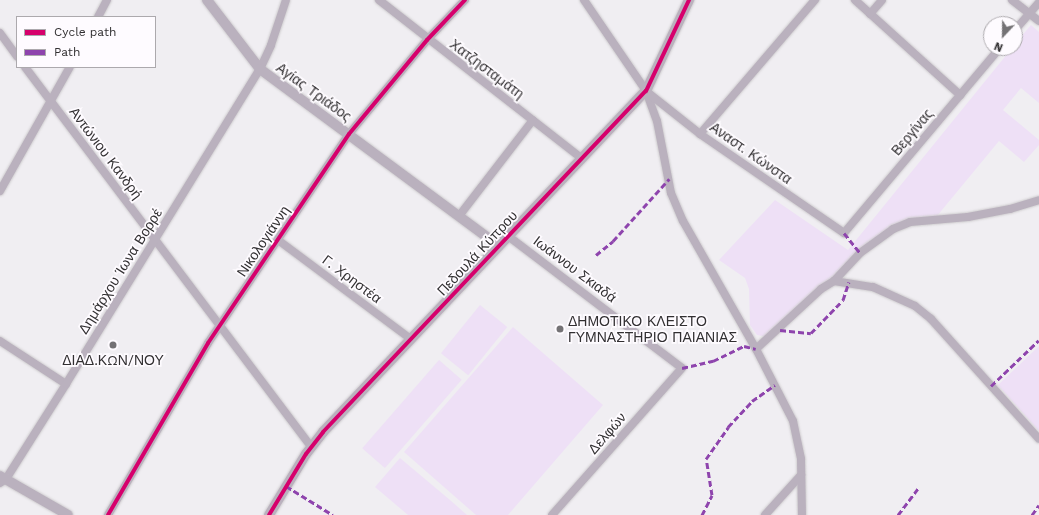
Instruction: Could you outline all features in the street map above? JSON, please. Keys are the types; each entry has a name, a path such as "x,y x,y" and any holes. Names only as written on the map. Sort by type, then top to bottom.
{"street":[{"path":"99,16 107,0"},
{"name":"Αγίας Τριάδος","path":"207,0 260,69 499,246"},
{"name":"Δημάρχου Ίωνα Βορρέ","path":"2,480 66,384 260,69 271,45 286,0"},
{"name":"Χατζησταμάτη","path":"379,0 427,40 534,120 581,158"},
{"name":"Νικολογιάννη","path":"108,515 220,326 349,134 427,40 465,0"},
{"path":"584,0 646,91 657,121 671,193 680,214 698,250 756,349 793,421 798,434 802,515"},
{"name":"Πεδουλά Κύπρου","path":"269,515 310,446 646,91 689,0"},
{"path":"700,134 815,0"},
{"path":"855,0 960,96"},
{"path":"870,14 882,0"},
{"path":"1012,0 1039,21"},
{"path":"1023,20 1039,2"},
{"path":"0,33 16,55"},
{"name":"Βεργίνας","path":"844,234 993,56"},
{"name":"Αντώνιου Κανδρή","path":"26,68 310,446"},
{"path":"0,191 69,68"},
{"name":"Αναστ. Κώνστα","path":"646,91 700,134 844,234"},
{"path":"459,216 534,120"},
{"path":"756,349 821,289 834,282 860,253 893,229 910,222 1003,210 1039,200"},
{"name":"Ιωάννου Σκιαδά","path":"508,236 682,368"},
{"name":"Γ. Χρηστέα","path":"278,240 411,339"},
{"path":"834,282 873,288 916,306 931,319 1039,439"},
{"path":"0,341 66,384"},
{"name":"Δελφών","path":"552,515 682,368"},
{"path":"765,515 801,475"},
{"path":"2,480 68,515"}],"shaded area":[{"path":"1031,25 1039,32 1039,103 1021,88 1003,110 1039,140 1039,145 1024,162 999,141 937,216 910,220 861,250 768,337 757,335 750,325 749,289 745,278 719,260 775,200 848,250 1006,56 1023,56 1023,34"},
{"path":"480,305 507,327 468,375 441,353"},
{"path":"513,327 603,405 508,515 476,515 404,452"},
{"path":"1039,346 1039,431 998,385"},
{"path":"439,360 462,380 385,468 362,448"},
{"path":"400,458 467,515 408,515 375,487"}],"marked path":[{"path":"596,255 613,241 669,179"},
{"path":"844,233 860,253"},
{"path":"780,330 811,333 843,300 849,282"},
{"path":"991,386 1039,340"},
{"path":"682,368 713,361 744,346 756,349"},
{"path":"702,515 712,495 706,459 728,427 752,401 775,385"},
{"path":"286,486 333,515"},
{"path":"898,515 918,488"},
{"path":"1032,515 1039,505"}],"cycle path":[{"path":"108,515 208,343 349,134 427,40 465,0"},
{"path":"269,515 306,454 323,432 646,91 689,0"}],"place":[{"name":"ΔΗΜΟΤΙΚΟ ΚΛΕΙΣΤΟ ΓΥΜΝΑΣΤΗΡΙΟ ΠΑΙΑΝΙΑΣ","path":"560,329"},
{"name":"ΔΙΑΔ.ΚΩΝ/ΝΟΥ","path":"113,345"}]}
